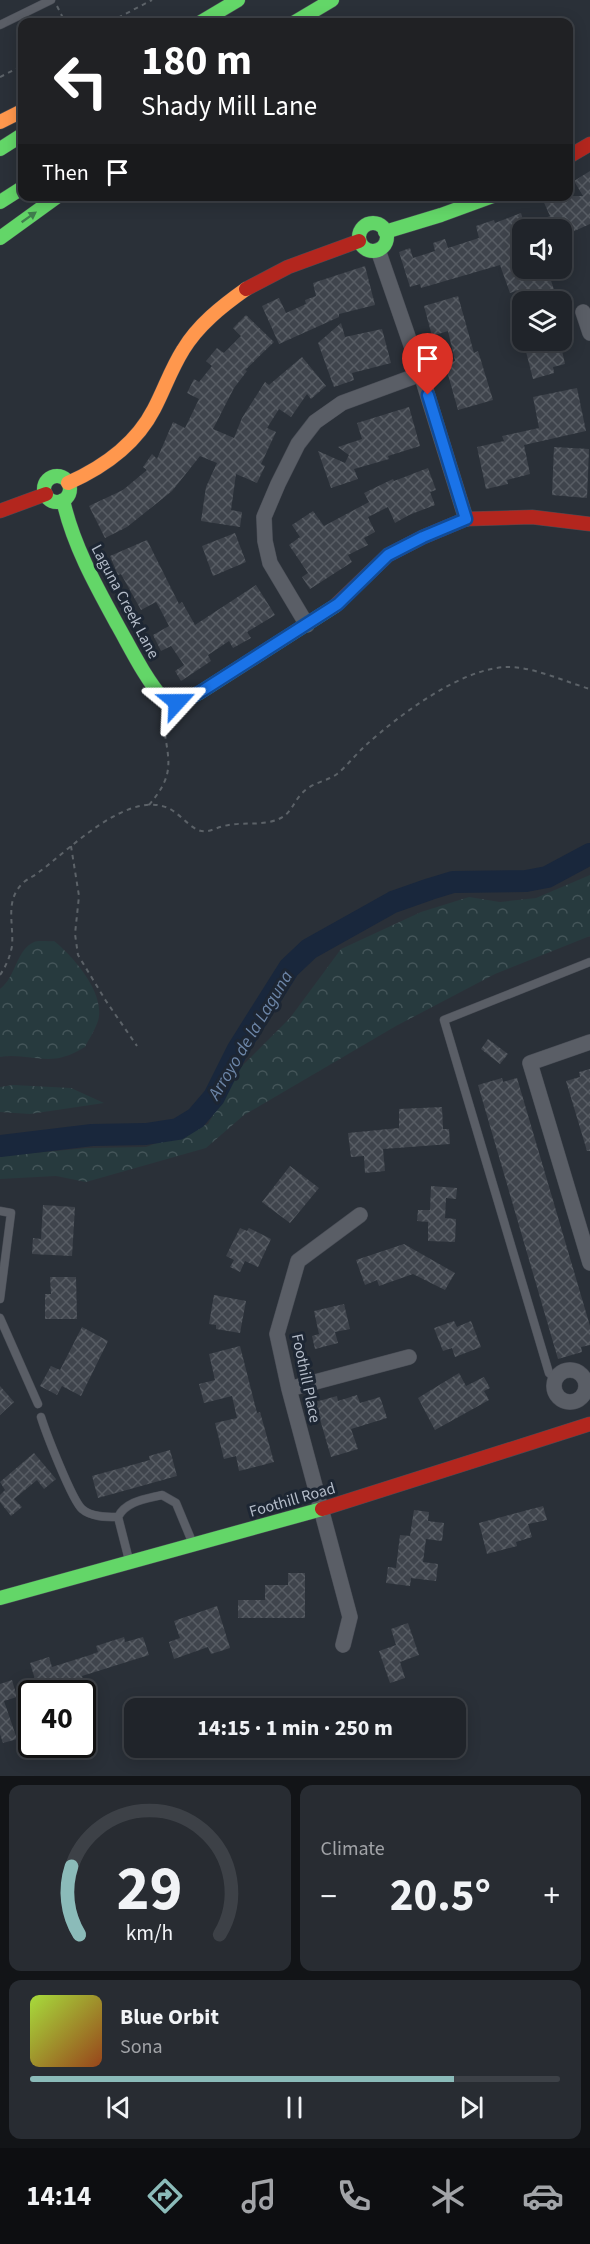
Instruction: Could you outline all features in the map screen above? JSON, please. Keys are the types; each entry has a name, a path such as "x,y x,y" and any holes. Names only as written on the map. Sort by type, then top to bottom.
{"main road":[{"path":"208,18 238,0"},
{"path":"302,18 332,0"},
{"path":"0,122 18,113"},
{"path":"0,149 18,138"},
{"path":"573,154 590,144"},
{"path":"0,202 18,191"},
{"path":"0,238 51,201"},
{"path":"385,232 479,201"},
{"path":"369,223 379,224 385,232 386,242 378,250 369,250 359,241 360,231 369,223"},
{"path":"68,483 110,461 131,442 149,417 174,365 189,342 208,319 230,300 277,271 359,241"},
{"path":"54,476 64,478 68,483 69,492 63,500 52,501 45,494 45,484 54,476"},
{"path":"0,510 45,494"},
{"name":"Laguna Creek Lane","path":"63,500 69,526 100,589 148,679 165,701"},
{"path":"165,701 186,700 338,604 388,555 466,519 532,517 590,524"},
{"name":"Foothill Road","path":"0,1598 321,1509 590,1424"}],"street":[{"path":"378,250 421,374 466,519"},
{"path":"583,312 590,333"},
{"path":"307,625 270,563 265,541 264,518 278,484 298,444 315,422 342,403 421,374"},
{"path":"590,1042 530,1063 590,1263"},
{"name":"Foothill Place","path":"343,1645 350,1617 289,1389 277,1334 298,1261 360,1215"},
{"path":"289,1389 409,1357"},
{"path":"576,1370 583,1376 588,1389 580,1399 568,1402 555,1393 556,1379 560,1373 576,1370"}],"lane":[{"path":"0,25 53,0"},
{"path":"556,1379 549,1373 444,1020 590,962"},
{"path":"0,1211 11,1213 0,1299"},
{"path":"0,1318 38,1404"},
{"path":"41,1417 46,1433 82,1509 99,1517 118,1517"},
{"path":"129,1562 118,1517 121,1511 136,1501 162,1495 176,1503 193,1544"}],"path":[{"path":"53,0 62,18"},
{"path":"118,18 152,0"},
{"path":"0,75 18,68"},
{"path":"0,975 7,963 11,948 10,908 14,893 71,846 125,811 149,805 168,808 198,830 209,831 225,826 269,822 288,815 301,794 316,783 336,775 384,728 427,698 484,671 507,667 528,670 590,689"},
{"path":"149,805 167,780 170,760 162,709 165,701"},
{"path":"71,846 79,896 75,934 78,955 105,1001 137,1046"}],"green space":[{"path":"590,875 590,936 495,974 396,1026 244,1115 206,1148 86,1182 56,1176 0,1179 0,1156 88,1148 146,1147 208,1124 241,1067 290,1018 341,949 421,912 469,897 500,902 536,898"},
{"path":"36,941 54,941 79,966 93,988 99,1010 95,1028 85,1047 66,1056 55,1059 0,1057 0,989 10,978 23,951 28,946"},
{"path":"13,1085 71,1088 104,1103 30,1114 0,1112 0,1087"}],"building":[{"path":"590,171 590,224 572,232 572,219 542,219 550,216 543,201 573,201 573,196 583,196 574,181"},
{"path":"521,213 523,219 512,219 512,279 551,279 554,291 519,290 510,293 500,265 421,288 420,284 410,287 399,252 410,248 413,258 435,251 433,243 445,239 448,248 479,238 476,226 494,220 495,223"},
{"path":"365,266 375,305 339,314 339,317 279,344 262,306 279,298 286,313 306,304 305,300 316,296 313,283"},
{"path":"458,296 474,353 478,351 493,400 458,410 445,364 455,361 448,331 432,336 424,306"},
{"path":"246,315 274,342 245,370 247,371 234,388 213,429 234,438 242,418 265,382 269,385 302,357 326,386 311,399 307,394 291,417 279,409 267,428 276,432 261,464 265,466 257,483 236,474 231,510 242,512 240,527 201,521 206,487 217,463 200,456 172,491 127,527 105,538 89,506 123,490 147,470 143,467 152,454 157,459 173,422 185,428 199,399 187,393 194,379 199,382 212,366 206,361 217,348 224,353 241,336 233,328"},
{"path":"341,323 345,337 382,329 391,363 352,373 354,380 334,387 318,343"},
{"path":"526,351 562,351 565,364 553,367 554,373 533,379"},
{"path":"577,388 586,431 524,445 530,474 507,480 508,484 486,489 477,447 504,441 502,436 539,428 533,397"},
{"path":"409,407 420,446 388,456 389,459 354,469 358,479 331,488 318,451 345,463 349,455 338,447 362,439 357,423"},
{"path":"554,447 589,449 587,498 552,495"},
{"path":"428,468 436,490 430,492 435,505 395,523 388,507 368,517 375,532 364,538 368,545 348,555 352,562 310,589 302,577 308,573 289,545 300,537 292,525 313,511 324,526 369,502 364,493 393,479 394,481"},
{"path":"235,533 246,562 213,576 202,546"},
{"path":"147,540 179,604 182,602 195,625 256,585 275,615 247,632 251,638 233,648 229,641 208,655 211,661 181,681 175,671 184,665 171,646 161,651 153,635 169,626 159,607 156,602 141,610 121,574 118,575 110,556"},
{"path":"488,1039 508,1054 500,1064 481,1049"},
{"path":"590,1069 590,1151 587,1151 566,1081 580,1077 579,1072"},
{"path":"502,1078 503,1082 517,1078 590,1326 590,1345 581,1347 582,1352 558,1359 478,1085"},
{"path":"442,1107 443,1129 449,1129 450,1144 383,1149 385,1171 365,1173 364,1156 351,1157 348,1133 399,1128 399,1109"},
{"path":"290,1166 319,1188 290,1223 262,1202"},
{"path":"431,1186 457,1188 456,1199 446,1198 445,1218 456,1219 455,1242 428,1241 428,1222 417,1221 418,1210 430,1210"},
{"path":"43,1205 75,1207 72,1256 32,1254 33,1238 41,1239"},
{"path":"240,1228 247,1231 249,1228 271,1239 258,1267 245,1261 240,1272 230,1267 234,1260 226,1256"},
{"path":"404,1244 455,1273 445,1290 413,1274 379,1286 377,1280 365,1285 356,1260"},
{"path":"50,1277 76,1277 77,1319 45,1319 45,1294 51,1294"},
{"path":"214,1295 246,1301 240,1333 216,1329 216,1325 209,1324"},
{"path":"344,1304 350,1329 335,1332 338,1343 315,1349 312,1336 319,1334 314,1311"},
{"path":"454,1321 457,1327 471,1321 481,1347 455,1357 452,1348 443,1351 434,1328"},
{"path":"82,1327 108,1341 81,1396 62,1386 57,1395 40,1386 51,1366 60,1370"},
{"path":"240,1346 257,1413 260,1412 274,1462 239,1471 236,1456 224,1459 215,1423 237,1418 232,1396 204,1403 199,1384 215,1380 209,1354"},
{"path":"459,1373 466,1386 484,1377 490,1388 484,1391 489,1400 435,1430 418,1398"},
{"path":"0,1386 14,1402 0,1415"},
{"path":"357,1395 360,1403 380,1397 387,1418 351,1429 358,1449 331,1457 315,1402 337,1396 338,1401"},
{"path":"170,1450 177,1476 98,1498 92,1476 150,1460 149,1456"},
{"path":"34,1453 56,1479 44,1489 37,1480 14,1499 22,1507 11,1516 0,1502 0,1495 5,1490 0,1482"},
{"path":"543,1506 547,1520 528,1524 532,1537 516,1542 517,1546 487,1554 479,1523"},
{"path":"414,1510 429,1512 428,1521 444,1523 442,1541 426,1539 423,1562 438,1564 436,1581 411,1578 410,1586 386,1583 388,1567 396,1568 400,1535 410,1536"},
{"path":"288,1573 305,1573 305,1618 238,1618 238,1600 265,1600 265,1585 288,1585"},
{"path":"217,1606 230,1648 211,1654 208,1647 174,1659 169,1642 180,1638 174,1621"},
{"path":"408,1623 419,1655 400,1662 405,1678 390,1683 379,1651 396,1645 391,1629"},
{"path":"124,1637 125,1642 143,1637 149,1655 82,1676 84,1680 35,1680 30,1663 49,1657 52,1667 98,1652 96,1646"},
{"path":"12,1680 17,1697 4,1701 17,1739 3,1743 0,1734 0,1684"}],"waterway":[{"name":"Arroyo de la Laguna","path":"0,1146 92,1135 146,1134 178,1129 196,1118 214,1097 238,1049 289,968 309,949 393,902 430,889 453,882 526,881 547,877 590,854"}],"traffic: fast":[{"path":"208,18 238,0"},
{"path":"302,18 332,0"},
{"path":"0,149 18,138"},
{"path":"0,202 18,191"},
{"path":"0,238 51,201"},
{"path":"385,232 479,201"},
{"path":"373,223 383,227 387,237 383,247 373,251 363,247 359,237 363,227 373,223"},
{"path":"57,476 66,480 70,489 66,498 57,502 48,498 44,489 48,480 57,476"},
{"path":"63,500 79,549 94,580 139,664 164,700 179,702 199,693 335,606"},
{"path":"0,1598 322,1509"}],"traffic: slow":[{"path":"0,122 18,113"},
{"path":"68,483 94,470 128,444 147,422 189,341 211,317 246,289"}],"traffic: jam":[{"path":"573,154 590,144"},
{"path":"246,289 288,267 359,241"},
{"path":"0,511 46,494"},
{"path":"335,606 388,555 466,519 532,517 590,524"},
{"path":"322,1509 590,1424"}],"route":[{"path":"177,702 202,691 338,604 388,555 466,519 428,395"}]}
